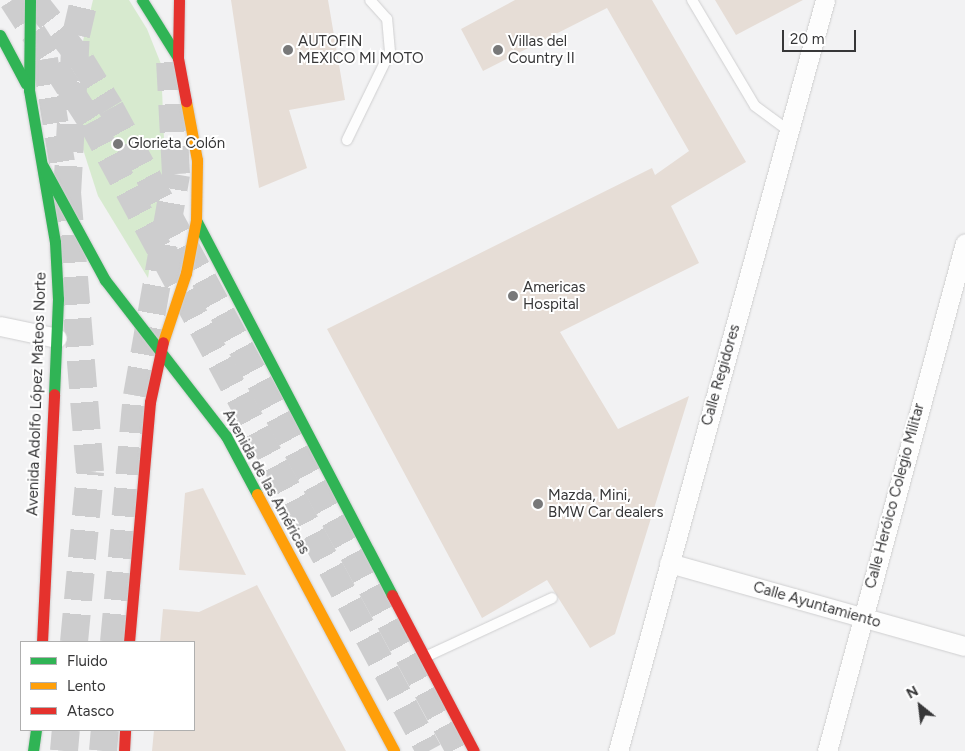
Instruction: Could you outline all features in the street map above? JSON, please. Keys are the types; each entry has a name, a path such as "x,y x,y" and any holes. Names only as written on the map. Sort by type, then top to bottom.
{"main road":[{"name":"Avenida Adolfo López Mateos Norte","path":"30,0 29,90 43,166 58,272 57,338 42,641"},
{"path":"142,0 178,58"},
{"path":"129,641 144,454 160,351 186,274 196,220 197,160 178,58 179,0"},
{"path":"0,35 29,90"},
{"name":"Avenida de las Américas","path":"43,166 88,255 226,436 394,751"},
{"path":"196,220 474,751"},
{"path":"33,751 36,731"},
{"path":"124,751 125,731"}],"street":[{"name":"Calle Regidores","path":"618,751 825,0"},
{"name":"Calle Heróico Colegio Militar","path":"827,751 861,618 965,243"},
{"path":"0,326 57,338"},
{"name":"Calle Ayuntamiento","path":"669,563 965,646"}],"lane":[{"path":"347,140 390,52 387,19 370,0"},
{"path":"692,0 755,106 789,131"},
{"path":"424,658 552,598"}],"green space":[{"path":"93,0 129,0 147,29 161,64 165,165 148,278 98,196 80,140 82,45"}],"building":[{"name":"AUTOFIN MEXICO MI MOTO","path":"231,0 328,0 345,100 289,110 307,168 259,188"},
{"path":"515,0 652,0 746,162 671,206 699,263 560,332 618,429 689,396 615,634 590,648 547,580 482,618 327,329 652,168 655,175 689,151 607,8 483,71 461,29"},
{"path":"715,0 803,0 736,35"},
{"path":"203,488 246,575 179,570 185,493"},
{"path":"257,585 346,751 152,751 154,731 195,731 195,641 160,641 163,609 199,612"}],"tunnel":[{"path":"12,0 91,122 429,751"},
{"path":"34,0 82,61 111,108 459,751"},
{"path":"74,641 90,472 67,194 76,35 84,0"},
{"path":"45,59 67,194"},
{"path":"114,641 137,396 176,174 170,61"},
{"path":"64,751 66,731"},
{"path":"103,751 105,731"}],"traffic: fast":[{"path":"30,0 29,90 55,242 58,299 54,394"},
{"path":"142,0 177,56"},
{"path":"0,35 26,84"},
{"path":"43,166 105,280 226,436 257,494"},
{"path":"196,220 392,595"},
{"path":"33,751 36,731"}],"traffic: slow":[{"path":"163,342 186,273 196,220 197,160 186,101"},
{"path":"257,494 394,751"}],"traffic: jam":[{"path":"179,0 178,58 186,101"},
{"path":"129,641 150,402 163,342"},
{"path":"42,641 54,394"},
{"path":"392,595 474,751"},
{"path":"124,751 125,731"}],"place":[{"name":"AUTOFIN MEXICO MI MOTO","path":"288,50"},
{"name":"Villas del Country II","path":"498,50"},
{"name":"Glorieta Colón","path":"118,144"},
{"name":"Americas Hospital","path":"513,296"},
{"name":"Mazda, Mini, BMW Car dealers","path":"538,504"}]}
